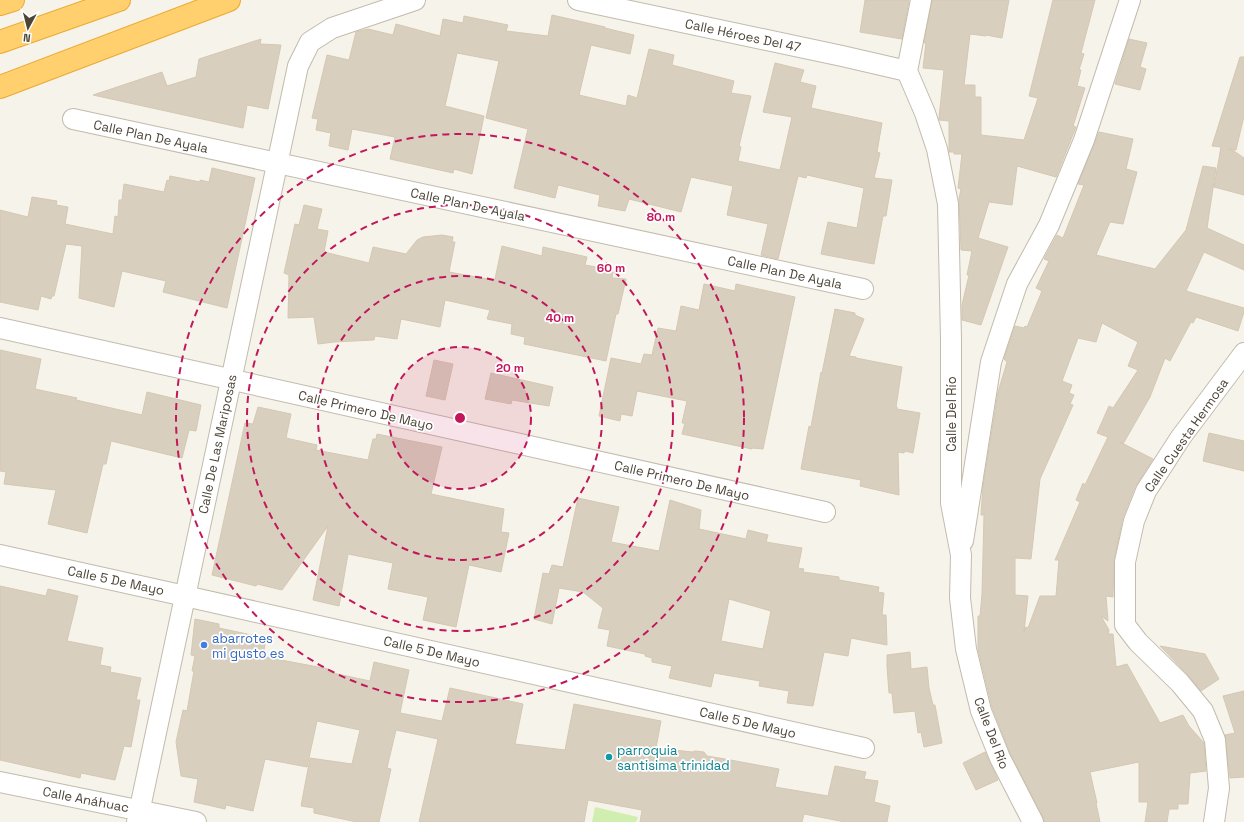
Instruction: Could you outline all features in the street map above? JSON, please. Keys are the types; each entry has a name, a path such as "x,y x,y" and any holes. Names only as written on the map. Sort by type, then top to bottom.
{"highway":[{"path":"0,4 13,0"},
{"path":"0,42 119,0"},
{"path":"0,87 229,0"}],"street":[{"name":"Calle De Las Mariposas","path":"138,816 298,66 310,42 332,28 415,0"},
{"name":"Calle Héroes Del 47","path":"578,0 834,54 907,71"},
{"path":"907,71 921,0"},
{"path":"961,555 991,362 1017,284 1049,225 1084,140 1130,0"},
{"name":"Calle Del Río","path":"907,71 925,113 937,149 948,204 951,339 951,503 961,555 960,598 966,648 981,711 1000,758 1033,822"},
{"name":"Calle Plan De Ayala","path":"73,119 863,289"},
{"name":"Calle Primero De Mayo","path":"0,328 825,512"},
{"name":"Calle Cuesta Hermosa","path":"1214,822 1219,788 1215,740 1203,711 1180,683 1138,642 1125,625 1125,562 1134,521 1146,491 1181,437 1244,353"},
{"name":"Calle 5 De Mayo","path":"0,555 864,748"},
{"name":"Calle Anáhuac","path":"0,782 138,816 196,822"}],"green space":[{"path":"595,807 638,817 636,822 592,822"}],"building":[{"path":"865,0 909,0 902,39 860,32"},
{"path":"932,0 1009,0 1002,38 970,34 964,85 975,85 975,97 981,97 981,135 1024,140 1038,98 1029,96 1053,0 1095,0 1081,53 1084,54 1079,70 1081,70 1077,86 1085,88 1073,126 1076,127 1056,177 1017,166 1012,205 989,202 978,238 1008,247 981,325 962,320 962,305 969,275 967,275 972,251 961,250 959,199 961,189 958,188 962,154 954,154 954,152 949,152 949,121 939,120 944,70 923,68 926,43 924,43"},
{"path":"552,15 634,35 630,54 591,45 579,95 626,106 628,95 637,98 649,49 674,55 672,65 734,81 731,93 751,96 739,146 741,147 738,161 780,170 792,117 763,112 775,63 804,70 800,82 816,86 811,108 882,123 877,152 880,153 874,178 892,180 886,216 883,216 874,264 821,254 828,222 857,228 864,188 807,175 806,178 798,176 778,259 761,255 768,224 727,215 733,186 691,177 681,212 629,199 625,211 598,206 600,195 558,185 555,198 514,188 528,129 486,118 499,61 457,53 445,106 484,116 472,174 454,169 453,173 390,159 395,137 352,129 348,150 329,146 331,133 316,130 318,119 312,118 327,55 349,60 356,32 368,29 393,35 396,24 440,36 443,19 463,23 464,16 508,25 506,31 548,36"},
{"path":"261,39 260,44 281,45 268,109 247,105 243,128 93,95 162,72 167,86 196,77 199,59"},
{"path":"1129,39 1147,43 1140,67 1146,69 1140,90 1115,84"},
{"path":"1240,57 1244,57 1244,116 1236,150 1228,149 1244,158 1244,195 1214,187 1221,147 1212,146"},
{"path":"1099,132 1133,139 1126,169 1137,172 1123,224 1110,222 1096,255 1155,269 1186,230 1203,166 1216,168 1207,228 1244,245 1244,270 1204,252 1186,291 1244,308 1238,331 1196,317 1193,323 1191,322 1170,361 1165,358 1150,397 1123,444 1153,459 1135,487 1123,517 1114,560 1113,597 1106,596 1108,621 1101,616 1109,630 1108,634 1113,634 1116,667 1127,664 1160,723 1183,715 1189,726 1204,743 1206,771 1190,773 1188,804 1178,804 1178,809 1169,809 1167,822 1145,822 1148,802 1139,802 1139,762 1090,772 1100,822 1044,822 1043,817 1010,753 992,707 978,649 978,616 980,616 982,594 984,515 981,515 983,486 998,392 1007,362 1004,359 1015,326 1024,328 1025,326 1027,327 1042,291 1036,288 1049,261 1044,259 1057,235 1063,238 1084,185 1078,184","holes":["1102,323 1138,342 1128,366 1138,370 1113,408 1109,406 1097,433 1108,437 1085,485 1083,483 1076,500 1080,502 1055,560 1059,560 1056,596 1040,596 1028,628 1026,627 1024,632 1028,596 1015,595 1015,558 1031,559 1040,479 1073,405 1070,404 1074,395 1069,393 1072,385 1062,381 1078,338 1096,342"]},
{"path":"212,168 255,178 227,308 163,292 166,281 122,271 114,307 79,298 82,246 66,244 54,296 52,296 51,299 41,296 38,310 0,302 0,210 28,217 32,197 57,201 56,205 68,207 65,224 113,234 115,216 118,217 119,200 122,200 124,184 164,192 167,180 169,181 170,176 200,182 200,180 209,182"},
{"path":"304,205 322,209 317,229 328,231 324,252 369,263 373,247 406,254 417,240 423,237 442,235 453,237 452,242 455,242 449,272 493,280 495,279 502,246 542,256 543,247 587,257 585,265 607,269 608,271 613,272 612,278 626,279 618,314 616,314 606,361 524,344 525,337 511,334 512,324 487,319 490,310 445,300 440,327 401,319 397,339 375,336 374,340 318,344 314,317 288,318 289,275 284,273 295,224 299,225"},
{"path":"704,284 735,291 736,284 795,297 763,449 752,449 682,434 685,423 682,423 687,401 637,391 632,416 621,414 620,421 599,416 611,358 641,364 644,354 652,355 658,328 676,331 681,306 699,310"},
{"path":"835,309 855,313 855,315 864,319 849,356 902,367 896,407 897,409 920,413 913,453 905,451 904,453 898,452 899,495 860,486 861,480 801,469"},
{"path":"0,350 41,359 35,389 142,415 147,392 201,405 196,431 189,430 182,458 111,441 106,464 103,464 87,533 48,524 56,490 4,484 6,472 0,471"},
{"path":"434,360 453,364 445,400 426,396"},
{"path":"491,373 553,387 549,406 512,400 511,404 485,399"},
{"path":"258,407 291,414 286,438 317,445 316,450 368,460 373,439 376,439 377,434 442,447 431,494 504,509 501,532 509,533 501,572 469,565 456,627 423,620 428,597 388,589 393,563 348,554 339,606 313,600 328,526 282,590 257,584 256,586 212,575 245,423 253,424"},
{"path":"1209,433 1244,441 1244,471 1203,461"},
{"path":"578,498 619,507 611,542 659,551 670,500 701,510 699,529 746,539 748,530 768,535 766,542 802,548 798,568 804,569 803,572 839,577 839,580 879,587 878,592 884,593 882,615 886,615 887,645 851,638 848,656 824,652 813,706 787,703 789,691 759,686 760,681 714,673 711,687 669,678 672,666 652,662 652,658 645,656 645,654 607,646 610,630 598,628 603,608 583,592 559,588 552,624 534,619 543,573 549,574 552,565 563,567","holes":["729,599 771,611 763,649 721,641"]},
{"path":"0,586 46,596 48,589 78,596 67,641 103,648 100,665 111,667 110,672 141,678 136,700 140,700 131,747 124,746 115,780 81,773 80,778 0,760"},
{"path":"195,619 219,624 219,628 266,638 264,650 266,651 265,657 329,669 328,672 370,681 374,662 409,670 400,713 442,721 450,688 523,704 515,744 565,750 574,704 661,721 656,748 704,752 707,756 779,769 775,787 828,796 835,766 866,772 864,779 878,781 874,802 890,806 887,822 845,822 804,814 802,822 640,822 642,810 588,800 584,822 419,822 438,739 396,730 387,768 391,769 379,822 357,822 314,813 314,808 301,806 310,758 352,764 360,730 317,721 307,767 265,759 253,811 226,805 225,809 194,802 198,779 181,776 176,742 183,710 187,711 194,671 192,671 195,656 191,655"},
{"path":"1160,646 1205,654 1219,679 1201,691"},
{"path":"910,652 911,669 927,667 929,688 933,705 935,705 942,743 924,747 921,732 918,733 915,711 894,713 892,693 889,693 887,655"},
{"path":"1244,691 1244,777 1230,778 1225,735 1235,733 1223,696"},
{"path":"985,752 998,780 976,790 963,763"}],"place":[{"name":"abarrotes mi gusto es","path":"204,645"},
{"name":"parroquia santisima trinidad","path":"609,757"}]}
